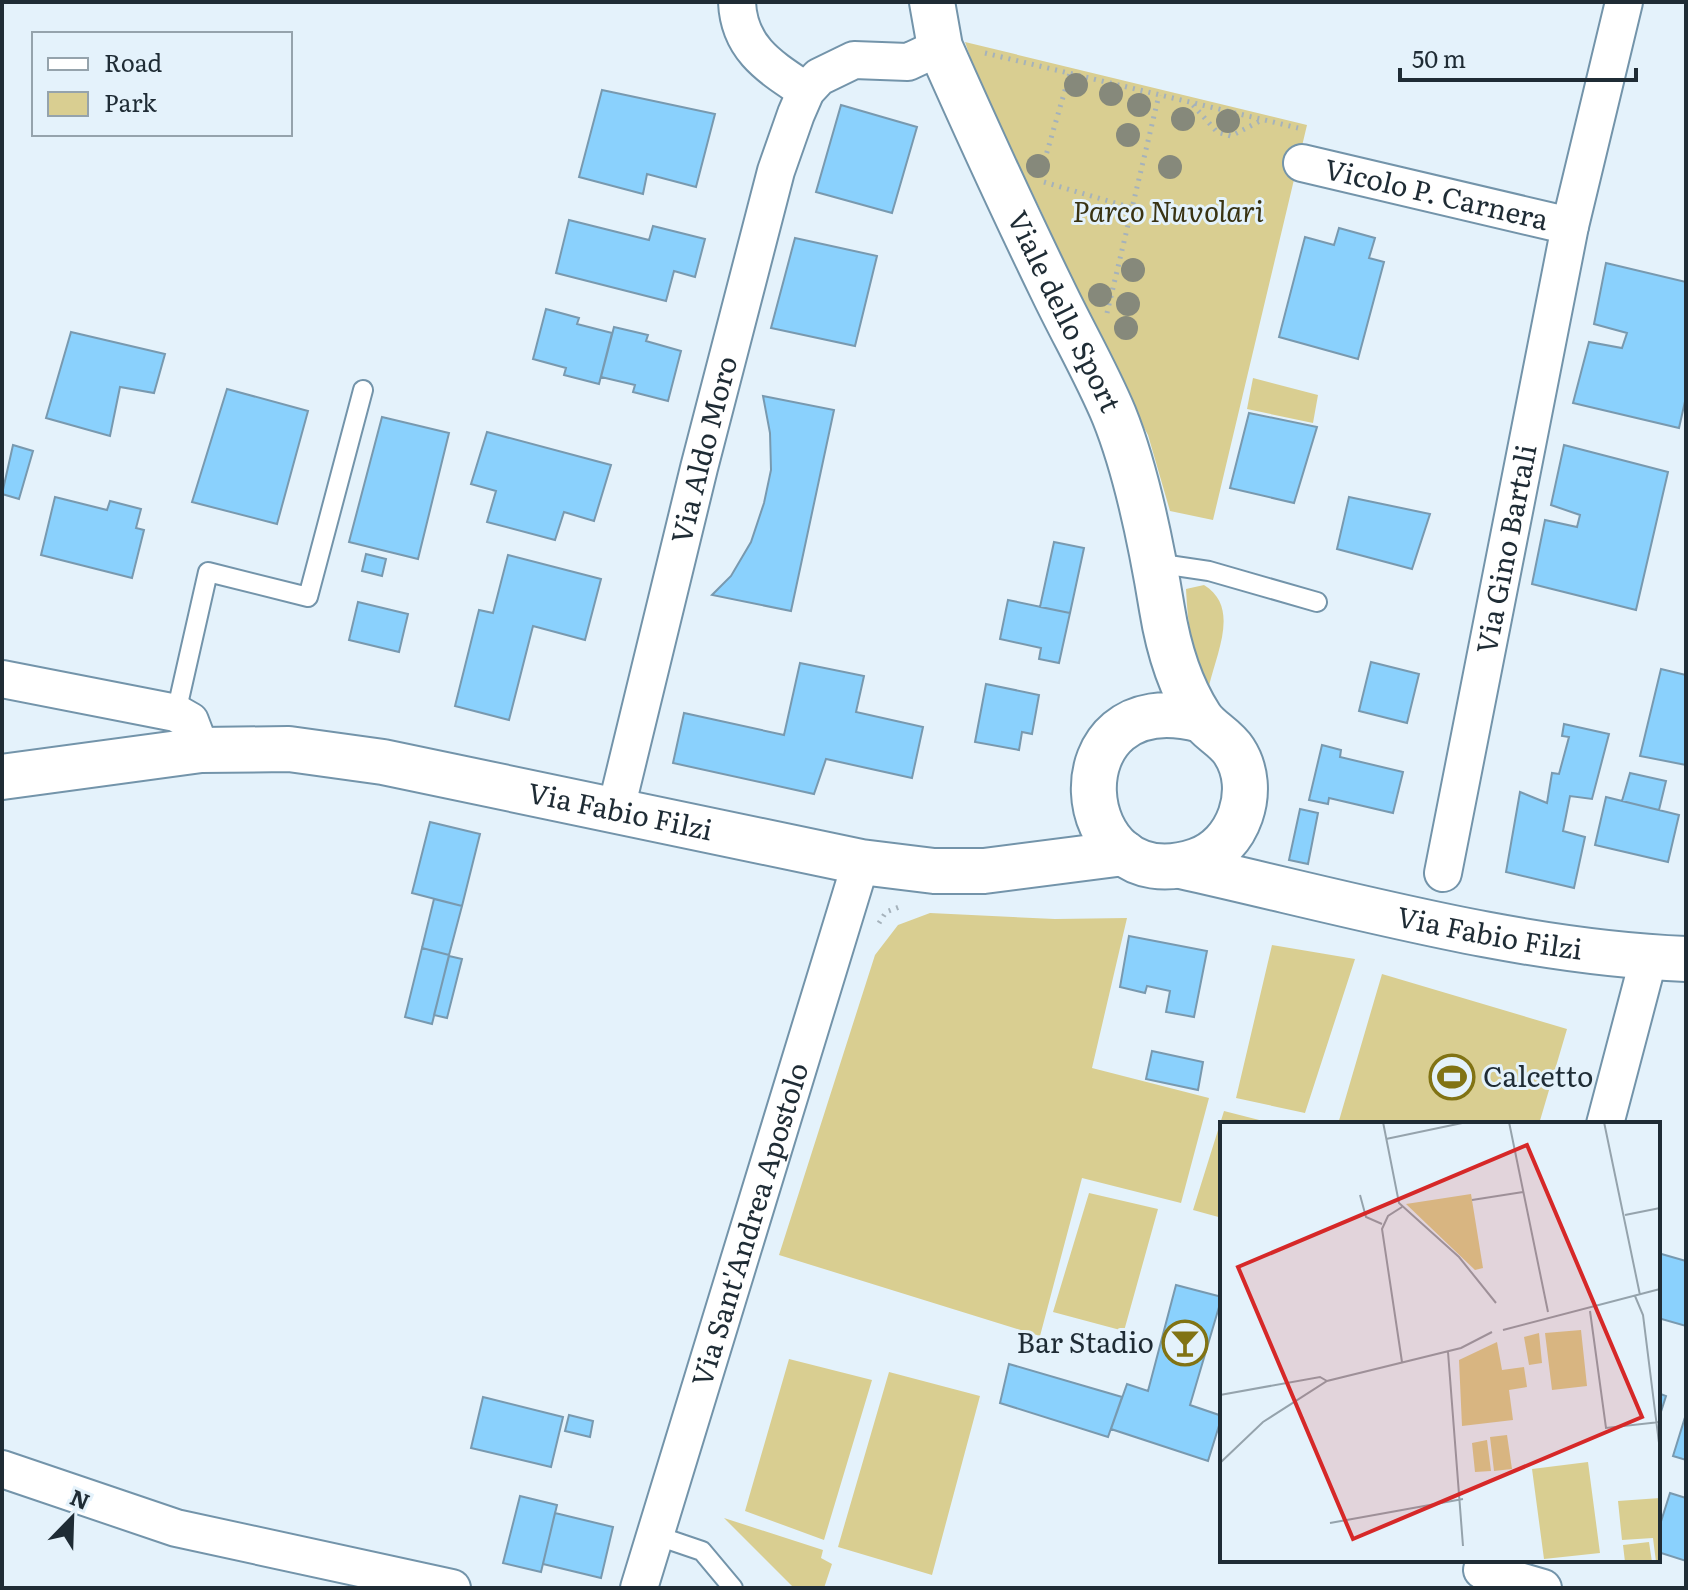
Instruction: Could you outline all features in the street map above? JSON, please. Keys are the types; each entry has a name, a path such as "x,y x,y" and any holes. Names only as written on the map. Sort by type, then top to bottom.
{"main road":[{"name":"Viale dello Sport","path":"932,2 955,48 1114,415 1155,563 1166,632 1179,674 1201,720"},
{"name":"Viale dello Sport","path":"1125,726 1158,680 1166,632"},
{"path":"1040,865 1067,831 1091,789 1096,765 1107,743 1125,726 1149,715 1176,714 1201,720 1221,734 1236,753 1244,776 1245,800 1238,823 1224,844 1204,858 1181,866"},
{"name":"Via Fabio Filzi","path":"2,777 201,750 289,749 383,762 615,813 861,862 934,871 1040,865 1124,853 1141,862 1181,866 1430,924 1667,958"},
{"path":"1091,789 1095,813 1106,835 1124,853"},
{"path":"1238,823 1297,892"}],"street":[{"path":"737,2 738,21 753,51 761,61 806,91 819,77 854,60 908,62 955,48"},
{"name":"Via Gino Bartali","path":"1443,873 1570,226 1624,2"},
{"name":"Via Aldo Moro","path":"615,813 776,171 806,91"},
{"name":"Vicolo P. Carnera","path":"1302,146 1570,226"},
{"path":"2,679 176,713 190,721 201,750"},
{"name":"Via Sant'Andrea Apostolo","path":"639,1588 861,862"},
{"path":"1606,1122 1667,958"},
{"path":"2,1469 176,1528 452,1588"},
{"path":"1481,1573 1543,1588"}],"lane":[{"path":"176,713 208,572 308,597 363,390"},
{"path":"1155,563 1209,571 1317,602"},
{"path":"655,1535 702,1551 733,1588"}],"path":[{"path":"955,48 1263,120 1302,146"},
{"path":"1070,73 1039,181 1132,208"},
{"path":"1105,319 1159,95"},
{"path":"1190,102 1217,132 1231,136 1263,120"},
{"path":"878,925 886,912 912,903"}],"green space":[{"name":"Parco Nuvolari","path":"965,42 1307,125 1213,520 1170,511 1148,435 1098,345 1042,213 981,88"},
{"path":"1253,378 1318,395 1313,423 1247,409"},
{"path":"1204,585 1215,594 1224,617 1209,686 1198,663 1192,639 1186,589"},
{"path":"930,913 1055,919 1127,918 1092,1068 1209,1098 1181,1203 1082,1178 1040,1336 779,1255 875,955 898,925"},
{"path":"1272,945 1355,959 1305,1113 1236,1098"},
{"name":"Calcetto","path":"1382,974 1567,1029 1540,1122 1339,1122"},
{"path":"1224,1111 1267,1122 1221,1122"},
{"path":"1220,1124 1220,1217 1193,1210"},
{"path":"1089,1193 1158,1209 1124,1331 1053,1312"},
{"path":"789,1359 872,1380 824,1540 745,1511"},
{"path":"889,1372 980,1396 932,1575 838,1547"},
{"path":"724,1518 823,1550 821,1558 832,1564 824,1588 794,1588"}],"building":[{"path":"602,90 715,114 696,187 647,174 643,194 579,177"},
{"path":"841,105 917,127 892,213 816,192"},
{"path":"569,220 649,240 653,226 705,239 695,277 674,271 666,301 556,273"},
{"path":"1339,228 1375,238 1369,258 1384,262 1358,359 1279,337 1305,237 1334,245"},
{"path":"795,238 877,256 855,346 771,328"},
{"path":"1606,263 1686,282 1686,397 1679,428 1573,403 1589,342 1622,348 1627,333 1594,324"},
{"path":"546,309 579,318 577,324 612,333 599,384 564,375 566,368 533,359"},
{"path":"614,327 648,335 646,341 681,351 668,401 633,392 635,385 601,377"},
{"path":"71,332 165,354 154,393 120,387 110,436 46,418"},
{"path":"227,389 308,411 277,524 192,502"},
{"path":"763,396 834,410 791,611 712,595 731,576 751,542 764,503 771,470 770,433"},
{"path":"1249,413 1317,427 1294,503 1230,488"},
{"path":"382,417 449,433 418,559 349,542"},
{"path":"487,432 611,465 594,521 564,512 555,540 487,522 496,491 471,484"},
{"path":"13,445 33,451 19,499 2,494"},
{"path":"1564,445 1668,472 1636,610 1532,584 1545,520 1577,527 1580,515 1551,505"},
{"path":"55,497 107,510 110,501 141,509 136,528 144,530 132,578 41,555"},
{"path":"1349,497 1430,514 1412,569 1337,549"},
{"path":"1054,542 1084,548 1070,613 1040,607"},
{"path":"366,554 386,559 382,576 362,571"},
{"path":"508,555 601,579 585,640 533,626 509,720 455,706 479,610 493,613"},
{"path":"1008,600 1070,613 1059,663 1039,659 1041,648 1000,639"},
{"path":"358,602 408,614 399,652 349,640"},
{"path":"1371,662 1419,674 1407,723 1359,711"},
{"path":"800,663 864,676 856,712 923,727 912,778 826,759 814,794 673,763 684,713 784,735"},
{"path":"1661,669 1686,675 1686,765 1640,756"},
{"path":"986,684 1039,695 1032,734 1022,732 1019,750 975,742"},
{"path":"1564,724 1609,734 1592,799 1570,796 1563,831 1585,837 1574,888 1506,872 1520,792 1547,803 1552,773 1559,774 1569,737 1562,736"},
{"path":"1322,745 1341,750 1340,757 1403,772 1393,813 1329,798 1328,804 1309,800"},
{"path":"1630,773 1666,781 1659,810 1622,801"},
{"path":"1606,797 1679,815 1668,862 1595,845"},
{"path":"1300,809 1318,813 1308,864 1289,860"},
{"path":"430,822 480,834 462,906 412,893"},
{"path":"434,899 462,906 449,955 422,948"},
{"path":"1129,936 1207,951 1194,1017 1166,1012 1170,991 1147,986 1145,993 1120,987"},
{"path":"422,948 449,955 432,1024 405,1017"},
{"path":"449,956 462,959 447,1018 434,1015"},
{"path":"1152,1051 1203,1062 1198,1090 1146,1079"},
{"path":"1660,1254 1686,1261 1686,1326 1660,1319"},
{"name":"Bar Stadio","path":"1176,1285 1220,1296 1190,1405 1220,1415 1208,1461 1111,1429 1127,1384 1148,1391"},
{"path":"1009,1364 1122,1397 1108,1437 1000,1403"},
{"path":"1660,1394 1666,1396 1660,1415"},
{"path":"483,1397 563,1417 551,1467 471,1448"},
{"path":"1686,1414 1686,1460 1673,1456"},
{"path":"569,1415 593,1421 590,1437 565,1431"},
{"path":"1670,1493 1686,1498 1686,1561 1660,1553 1660,1525"},
{"path":"520,1496 557,1505 541,1572 503,1563"},
{"path":"555,1513 613,1527 601,1578 543,1564"}],"place":[{"name":"Calcetto","path":"1452,1077"},
{"name":"Bar Stadio","path":"1185,1343"}]}
